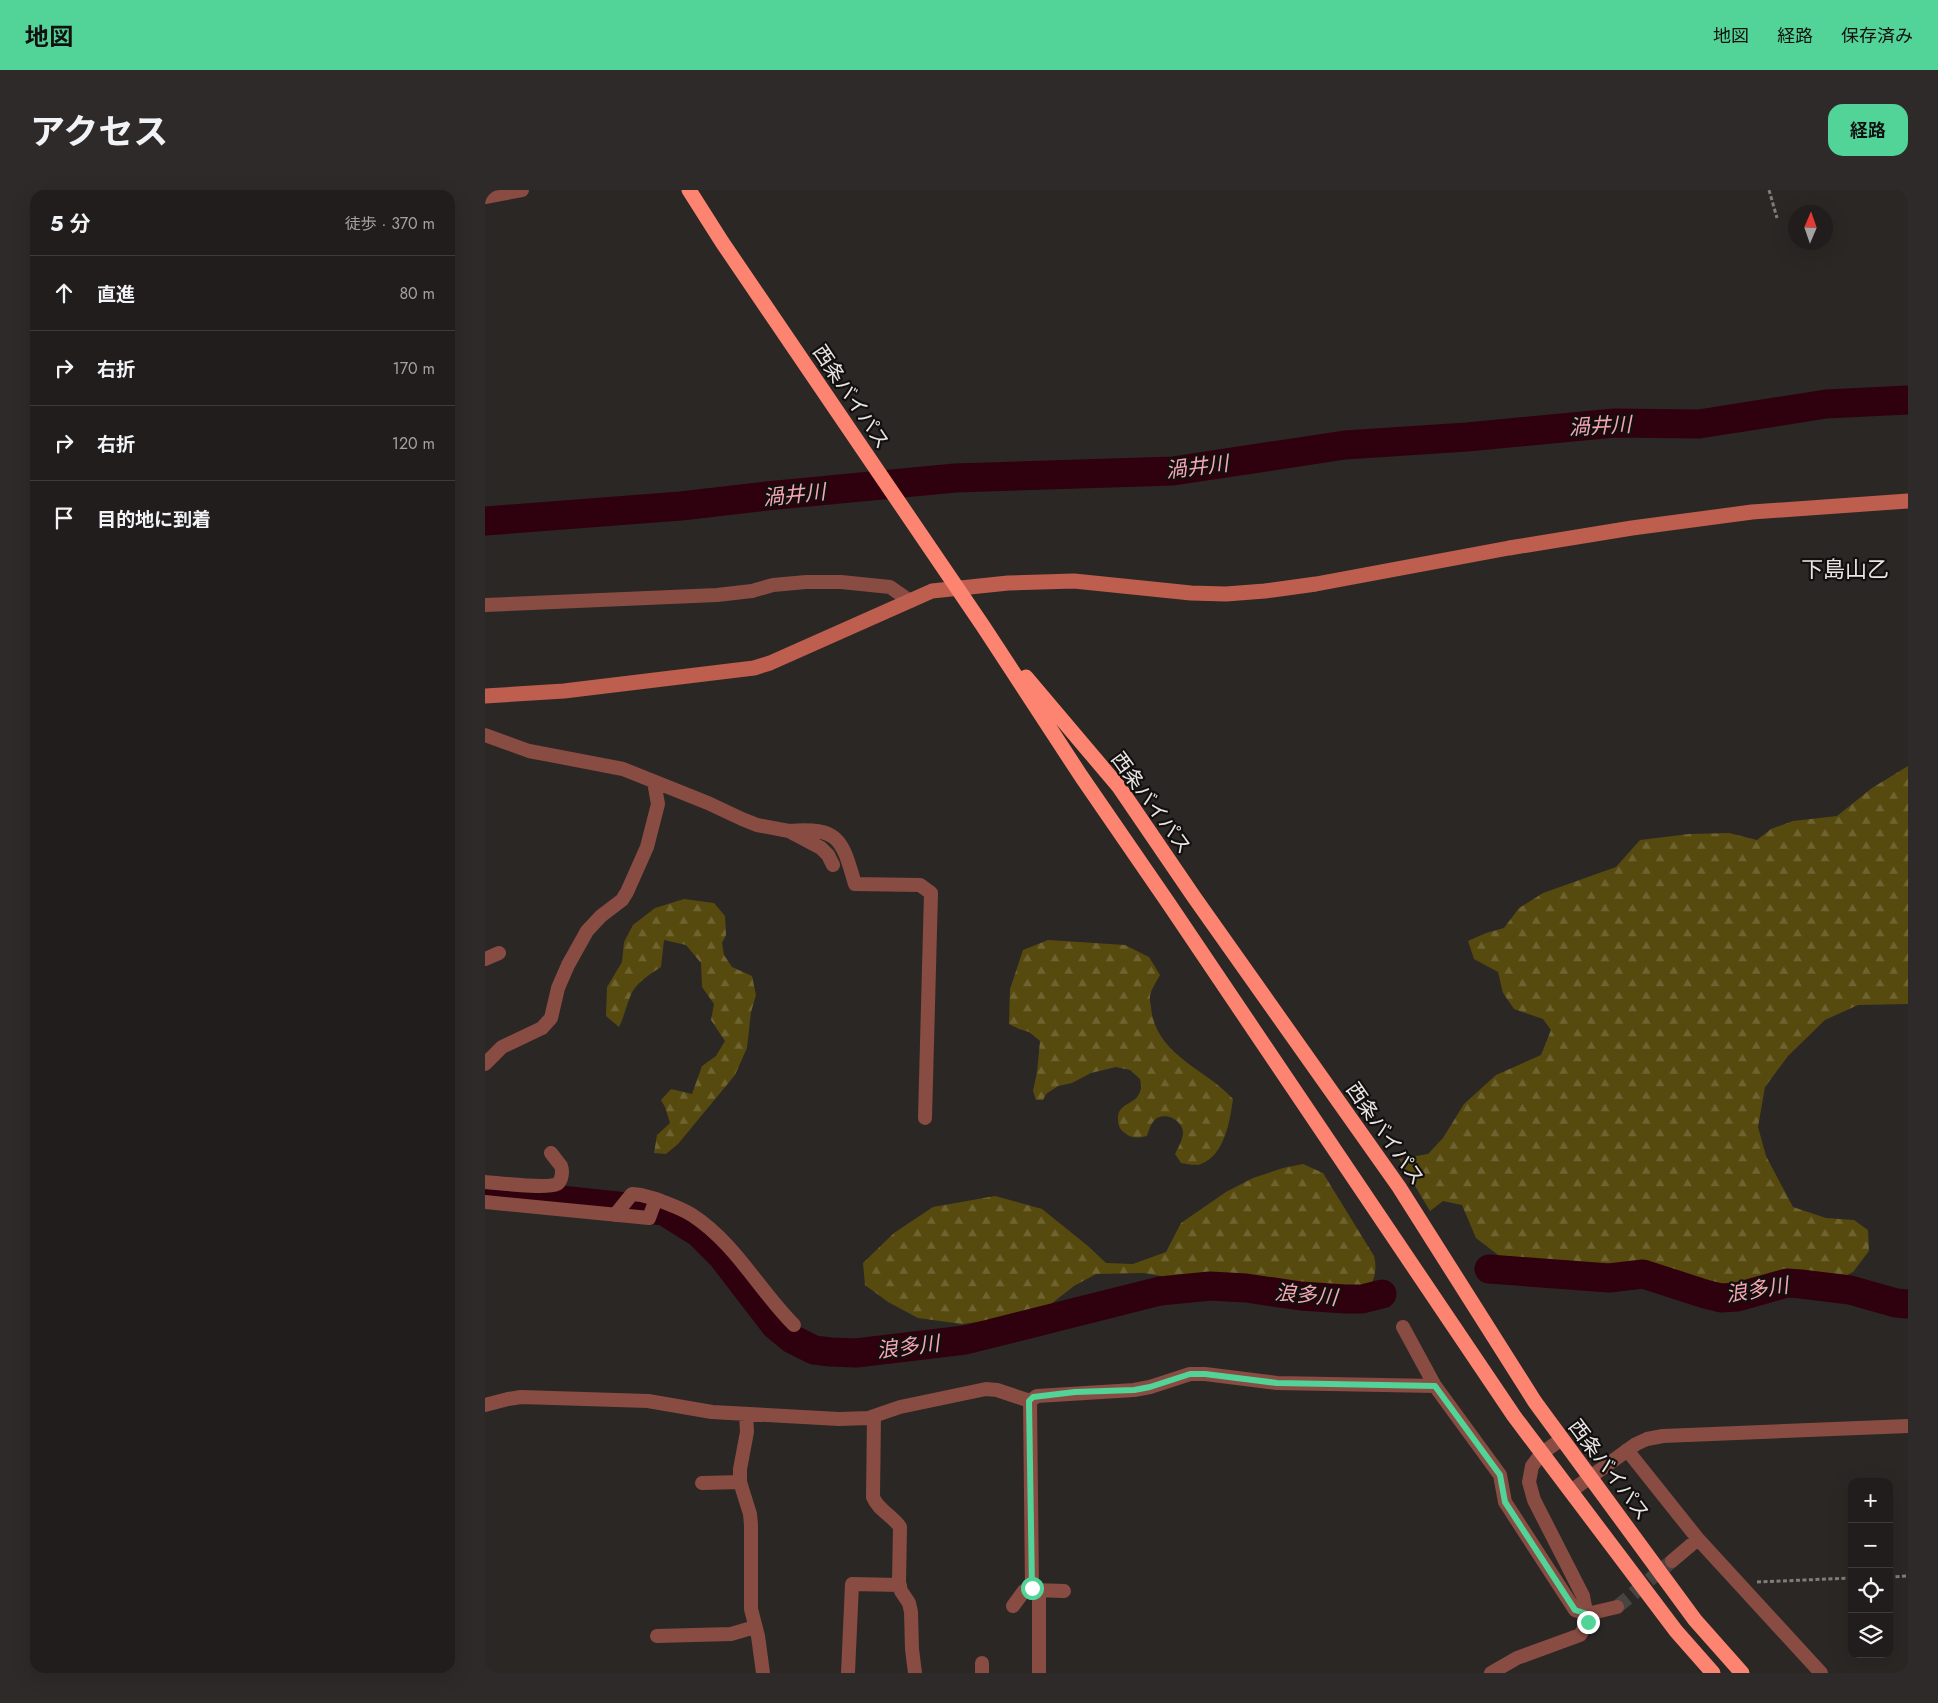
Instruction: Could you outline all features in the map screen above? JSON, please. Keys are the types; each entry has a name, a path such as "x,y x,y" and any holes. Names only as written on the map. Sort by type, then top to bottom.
{"highway":[{"name":"西条バイパス","path":"689,190 722,242 983,626 1081,776 1514,1416 1676,1631 1713,1673"},
{"name":"西条バイパス","path":"983,626 1119,787 1193,897 1399,1188 1535,1402 1695,1620 1742,1673"}],"street":[{"path":"485,197 522,190"},
{"path":"485,696 563,690 754,668 770,663 932,591 1008,583 1074,581 1191,593 1226,594 1265,591 1316,584 1509,548 1632,528 1752,512 1908,501"},
{"path":"485,605 717,595 752,591 773,585 815,582 841,582 890,587 910,600"},
{"path":"485,735 529,751 623,768 757,825 789,831 807,830 824,832 837,840 845,850 855,884 920,885 931,893 925,1118"},
{"path":"485,1064 502,1047 542,1028 551,1018 558,988 568,965 587,931 601,916 622,900 627,892 647,847 658,804 654,782"},
{"path":"789,831 821,848 828,854 833,865"},
{"path":"485,959 499,953"},
{"path":"485,1182 542,1186 556,1185 562,1175 561,1167 551,1153"},
{"path":"617,1213 632,1194 641,1195 654,1206 692,1216 716,1234 739,1257 783,1314 795,1325"},
{"path":"485,1202 617,1213 649,1218 654,1206"},
{"path":"1403,1327 1435,1386 1500,1475 1505,1502 1575,1610 1587,1614 1617,1608"},
{"path":"1029,1401 1037,1396 1142,1388 1190,1374 1205,1374 1277,1383 1435,1386"},
{"path":"485,1405 508,1398 521,1397 638,1401 712,1412 839,1419 874,1416 900,1407 986,1389 997,1390 1029,1401"},
{"path":"1029,1401 1032,1588 1039,1596 1039,1673"},
{"path":"746,1414 747,1432 739,1469 740,1482 750,1514 749,1592 763,1673"},
{"path":"874,1416 873,1497 876,1506 895,1520 900,1527 900,1585 909,1603 911,1612 911,1649 915,1673"},
{"path":"1571,1491 1627,1450 1647,1439 1663,1436 1908,1426"},
{"path":"1491,1673 1517,1658 1580,1634 1588,1622 1583,1596 1534,1500 1529,1482 1532,1466 1542,1453 1562,1439"},
{"path":"1627,1450 1698,1539 1821,1673"},
{"path":"702,1482 740,1482"},
{"path":"1672,1561 1698,1539"},
{"path":"849,1673 852,1584 900,1585"},
{"path":"1013,1606 1024,1591 1064,1591"},
{"path":"657,1636 731,1634 755,1627"}],"path":[{"path":"1769,190 1777,218"},
{"path":"1893,1577 1908,1576"},
{"path":"1738,1583 1848,1578"}],"green space":[{"path":"1908,766 1908,1004 1858,1005 1825,1020 1788,1056 1765,1087 1758,1127 1766,1156 1793,1207 1826,1218 1854,1220 1868,1230 1869,1251 1853,1272 1838,1280 1813,1276 1780,1275 1728,1292 1703,1289 1673,1275 1644,1267 1610,1272 1515,1265 1502,1258 1476,1238 1462,1205 1443,1201 1430,1211 1399,1159 1428,1154 1443,1138 1464,1104 1496,1075 1541,1055 1551,1030 1543,1019 1514,1009 1503,993 1498,972 1474,959 1468,941 1504,928 1519,908 1543,893 1616,867 1640,840 1689,834 1729,833 1757,840 1771,829 1793,821 1837,816 1872,788"},
{"path":"684,899 714,903 725,916 726,935 722,943 724,955 732,967 752,976 756,995 751,1012 747,1048 735,1075 678,1144 666,1154 654,1153 657,1135 670,1123 661,1100 671,1089 692,1094 702,1066 716,1056 725,1041 711,1020 714,1004 702,987 701,963 686,945 664,940 661,967 643,980 632,992 619,1027 606,1016 607,987 622,962 624,942 633,925 655,908"},
{"path":"1048,940 1125,945 1149,957 1160,975 1150,994 1150,1000 1155,1023 1162,1037 1171,1049 1222,1088 1233,1099 1225,1136 1216,1153 1209,1159 1199,1165 1181,1163 1175,1154 1182,1139 1183,1130 1175,1119 1170,1117 1161,1116 1157,1118 1147,1136 1133,1137 1122,1130 1118,1122 1118,1114 1123,1107 1137,1098 1141,1088 1140,1079 1130,1070 1116,1067 1091,1073 1072,1083 1058,1086 1046,1094 1043,1100 1036,1100 1033,1091 1040,1041 1029,1032 1009,1024 1010,989 1023,950"},
{"path":"1303,1164 1323,1173 1374,1256 1374,1276 1360,1305 1324,1309 1287,1306 1215,1295 1181,1297 1166,1284 1161,1276 1144,1273 1096,1274 1074,1286 1051,1304 1002,1319 962,1324 918,1318 888,1302 865,1285 863,1263 894,1233 933,1207 995,1196 1042,1209 1106,1263 1133,1264 1166,1252 1181,1223 1226,1192 1253,1178 1283,1168"}],"waterway":[{"name":"渦井川","path":"485,521 681,506 955,478 1173,471 1345,445 1467,437 1614,423 1699,424 1826,404 1908,400"},
{"name":"浪多川","path":"485,1192 664,1211 699,1233 722,1256 775,1325 792,1339 814,1350 831,1352 856,1353 965,1340 1160,1291 1210,1286 1345,1299 1362,1299 1382,1294"},
{"name":"浪多川","path":"1489,1269 1609,1278 1643,1274 1721,1298 1737,1297 1787,1283 1801,1284 1850,1290 1896,1303 1908,1304"}],"tunnel":[{"path":"1617,1607 1672,1561"}],"district":[{"name":"下島山乙","path":"1845,569"}],"route":[{"path":"1032,1588 1029,1401 1033,1397 1075,1392 1134,1390 1150,1387 1190,1374 1205,1374 1277,1383 1435,1386 1500,1475 1505,1502 1575,1610 1587,1614 1588,1622"}]}
